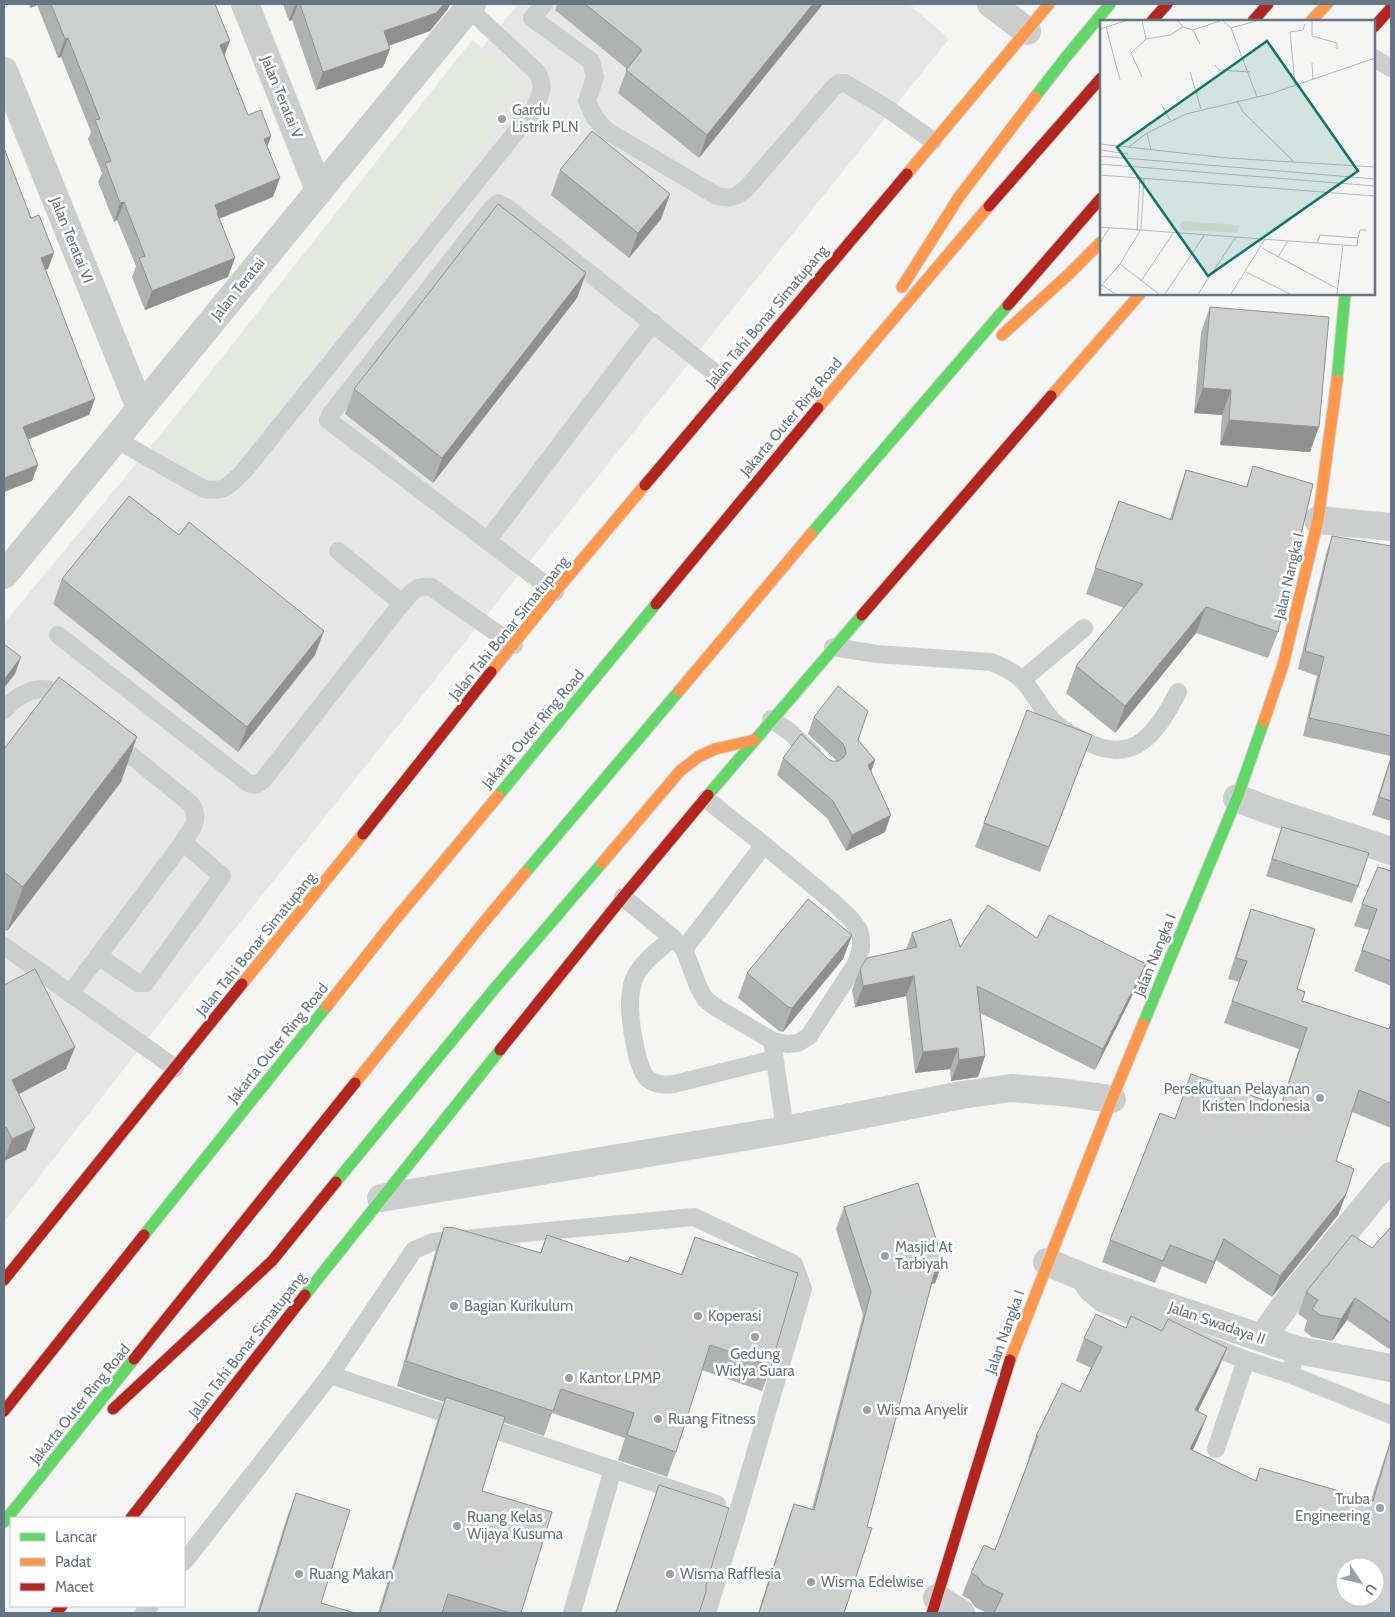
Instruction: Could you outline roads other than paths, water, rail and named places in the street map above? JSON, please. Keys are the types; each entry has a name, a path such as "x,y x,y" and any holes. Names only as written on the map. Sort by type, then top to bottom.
{"main road":[{"name":"Jalan Tahi Bonar Simatupang","path":"4,1280 555,592 1049,4"},
{"path":"849,370 959,197 1066,57 1110,4"},
{"path":"1153,20 1167,4"},
{"path":"1254,20 1268,4"},
{"path":"1312,20 1327,4"},
{"path":"1375,26 1391,8"},
{"name":"Jakarta Outer Ring Road","path":"4,1411 390,926 849,370 1023,166 1100,79"},
{"name":"Jakarta Outer Ring Road","path":"4,1522 484,922 908,420 1100,199"},
{"path":"995,341 1068,275 1100,243"},
{"name":"Jalan Tahi Bonar Simatupang","path":"131,1517 381,1198 623,897 771,719 1139,295"},
{"name":"Jalan Nangka I","path":"935,1606 1005,1372 1112,1099 1236,798 1283,665 1318,520 1335,399 1345,295"},
{"path":"908,420 981,354"},
{"path":"47,1469 272,1261 495,988 680,771 698,757 715,749 754,740"}],"street":[{"name":"Jalan Teratai V","path":"245,4 319,190"},
{"path":"991,4 1027,31"},
{"name":"Jalan Teratai","path":"4,575 470,6"},
{"name":"Jalan Teratai VI","path":"4,71 140,408"},
{"path":"1318,520 1391,527"},
{"path":"1236,798 1391,851"},
{"path":"381,1198 785,1130 962,1095 1011,1088 1112,1099"},
{"path":"1262,1338 1292,1296 1391,1176"},
{"name":"Jalan Swadaya II","path":"1047,1262 1076,1274 1262,1338 1293,1362 1391,1368"},
{"path":"935,1606 961,1613"}],"lane":[{"path":"544,4 532,18 591,61 595,77 587,101 595,118 607,131 717,196 730,199 746,189 839,83 845,83 891,111 933,141"},
{"path":"115,439 204,490 216,491 227,487 244,472 533,111 542,94 543,82 538,72 470,6"},
{"path":"1375,59 1391,68"},
{"path":"555,592 328,420 492,207 498,203 506,207 730,384"},
{"path":"487,542 653,322"},
{"path":"338,551 402,603"},
{"path":"58,635 248,783 256,785 263,780 402,603 416,588 423,586 431,587 514,644"},
{"path":"1022,680 1084,628"},
{"path":"834,647 878,654 991,662 1007,668 1022,680 1054,722 1071,734 1096,747 1117,750 1135,747 1151,734 1165,715 1178,692"},
{"path":"4,710 10,702 31,691 42,688 54,692 77,710"},
{"path":"771,719 790,732 822,762"},
{"path":"70,994 183,842 196,820 196,811 191,804 100,729"},
{"path":"623,897 679,943 694,971 698,986 705,998 717,1008 773,1041 787,1044 798,1043 809,1036 856,964 861,948 859,930 851,919 833,902 706,799"},
{"path":"98,956 138,983 145,983 148,979 222,876 183,842"},
{"path":"764,845 679,943 646,961 633,981 630,1005 638,1061 647,1078 661,1085 674,1084 774,1059"},
{"path":"4,946 175,1068"},
{"path":"773,1041 785,1130"},
{"path":"185,1561 330,1375 414,1250 433,1242 694,1217 794,1264 803,1288 707,1613"},
{"path":"1076,1274 1088,1292 1101,1303 1246,1360 1293,1362 1391,1414"},
{"path":"1216,1449 1246,1360"},
{"path":"330,1375 738,1512"},
{"path":"572,1613 614,1469"}],"place":[{"name":"Gardu Listrik PLN","path":"502,119"},
{"name":"Persekutuan Pelayanan Kristen Indonesia","path":"1320,1098"},
{"name":"Masjid At Tarbiyah","path":"885,1256"},
{"name":"Bagian Kurikulum","path":"454,1306"},
{"name":"Koperasi","path":"698,1316"},
{"name":"Gedung Widya Suara","path":"755,1337"},
{"name":"Kantor LPMP","path":"569,1378"},
{"name":"Wisma Anyelir","path":"867,1410"},
{"name":"Ruang Fitness","path":"658,1419"},
{"name":"Truba Engineering","path":"1380,1508"},
{"name":"Ruang Kelas Wijaya Kusuma","path":"457,1526"},
{"name":"Ruang Makan","path":"299,1574"},
{"name":"Wisma Rafflesia","path":"670,1574"},
{"name":"Wisma Edelwise","path":"811,1582"}]}
